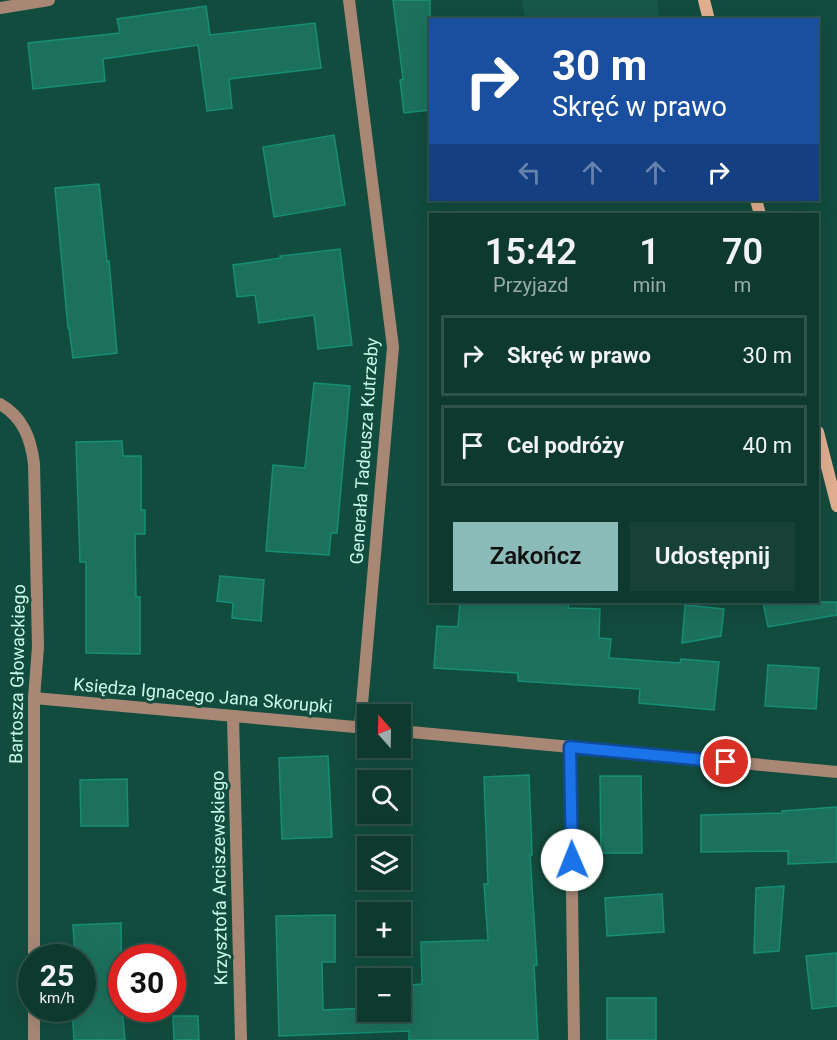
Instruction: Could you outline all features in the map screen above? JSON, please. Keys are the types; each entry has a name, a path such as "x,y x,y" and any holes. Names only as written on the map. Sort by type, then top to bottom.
{"street":[{"path":"0,8 49,0"},
{"name":"Generała Tadeusza Kutrzeby","path":"349,0 393,347 366,704"},
{"path":"704,0 708,18"},
{"name":"Bartosza Głowackiego","path":"0,404 17,416 24,427 34,464 38,647 34,698 34,944"},
{"path":"819,436 837,506"},
{"name":"Księdza Ignacego Jana Skorupki","path":"34,698 357,726"},
{"name":"Krzysztofa Arciszewskiego","path":"233,716 241,1040"},
{"path":"411,732 837,772"},
{"path":"570,747 574,1040"},
{"path":"34,1022 34,1040"}],"shaded area":[{"path":"522,0 657,0 659,18 525,18"}],"building":[{"path":"393,0 430,0 429,110 404,113 400,80 403,79"},
{"path":"206,6 210,35 315,23 321,68 229,79 232,108 207,111 198,45 103,59 105,81 33,89 28,43 120,33 117,19"},
{"path":"334,135 345,205 274,217 263,147"},
{"path":"99,184 117,353 73,358 68,328 55,188"},
{"path":"340,249 352,345 318,349 314,315 259,323 255,295 237,297 233,265 281,258 280,256"},
{"path":"314,383 350,386 337,533 331,533 329,555 266,551 273,465 305,468"},
{"path":"122,441 123,456 141,456 141,510 145,510 145,534 135,534 136,597 140,597 140,654 86,653 86,562 80,562 76,442"},
{"path":"220,576 264,580 261,621 232,618 233,603 217,601"},
{"path":"837,602 837,615 768,627 763,603"},
{"path":"460,603 569,603 568,608 600,609 599,638 611,639 609,658 680,663 681,659 719,662 714,710 639,703 640,689 518,681 518,673 434,668 437,626 458,627"},
{"path":"685,605 724,609 721,636 682,643"},
{"path":"768,665 819,668 816,709 765,706"},
{"path":"328,756 332,837 282,839 279,758"},
{"path":"529,775 538,1040 409,1040 409,1031 279,1036 276,916 335,915 335,962 322,962 323,1010 357,1008 357,1022 411,1022 411,985 422,984 421,942 488,940 484,884 488,884 484,777"},
{"path":"600,776 641,776 642,853 601,853"},
{"path":"127,779 128,826 81,826 80,780"},
{"path":"837,807 837,862 788,864 788,851 701,852 701,815 782,813 782,811"},
{"path":"784,886 779,951 754,953 756,888"},
{"path":"662,894 664,932 607,936 605,898"},
{"path":"121,923 121,944 108,944 108,1022 123,1022 125,1040 74,1040 73,1022 96,1022 96,944 74,944 73,925"},
{"path":"837,953 837,1006 812,1009 806,956"},
{"path":"607,998 656,998 656,1040 607,1040"},
{"path":"186,1016 198,1016 199,1040 174,1040 173,1022 186,1022"}],"route":[{"path":"572,860 570,747 726,762"}]}
